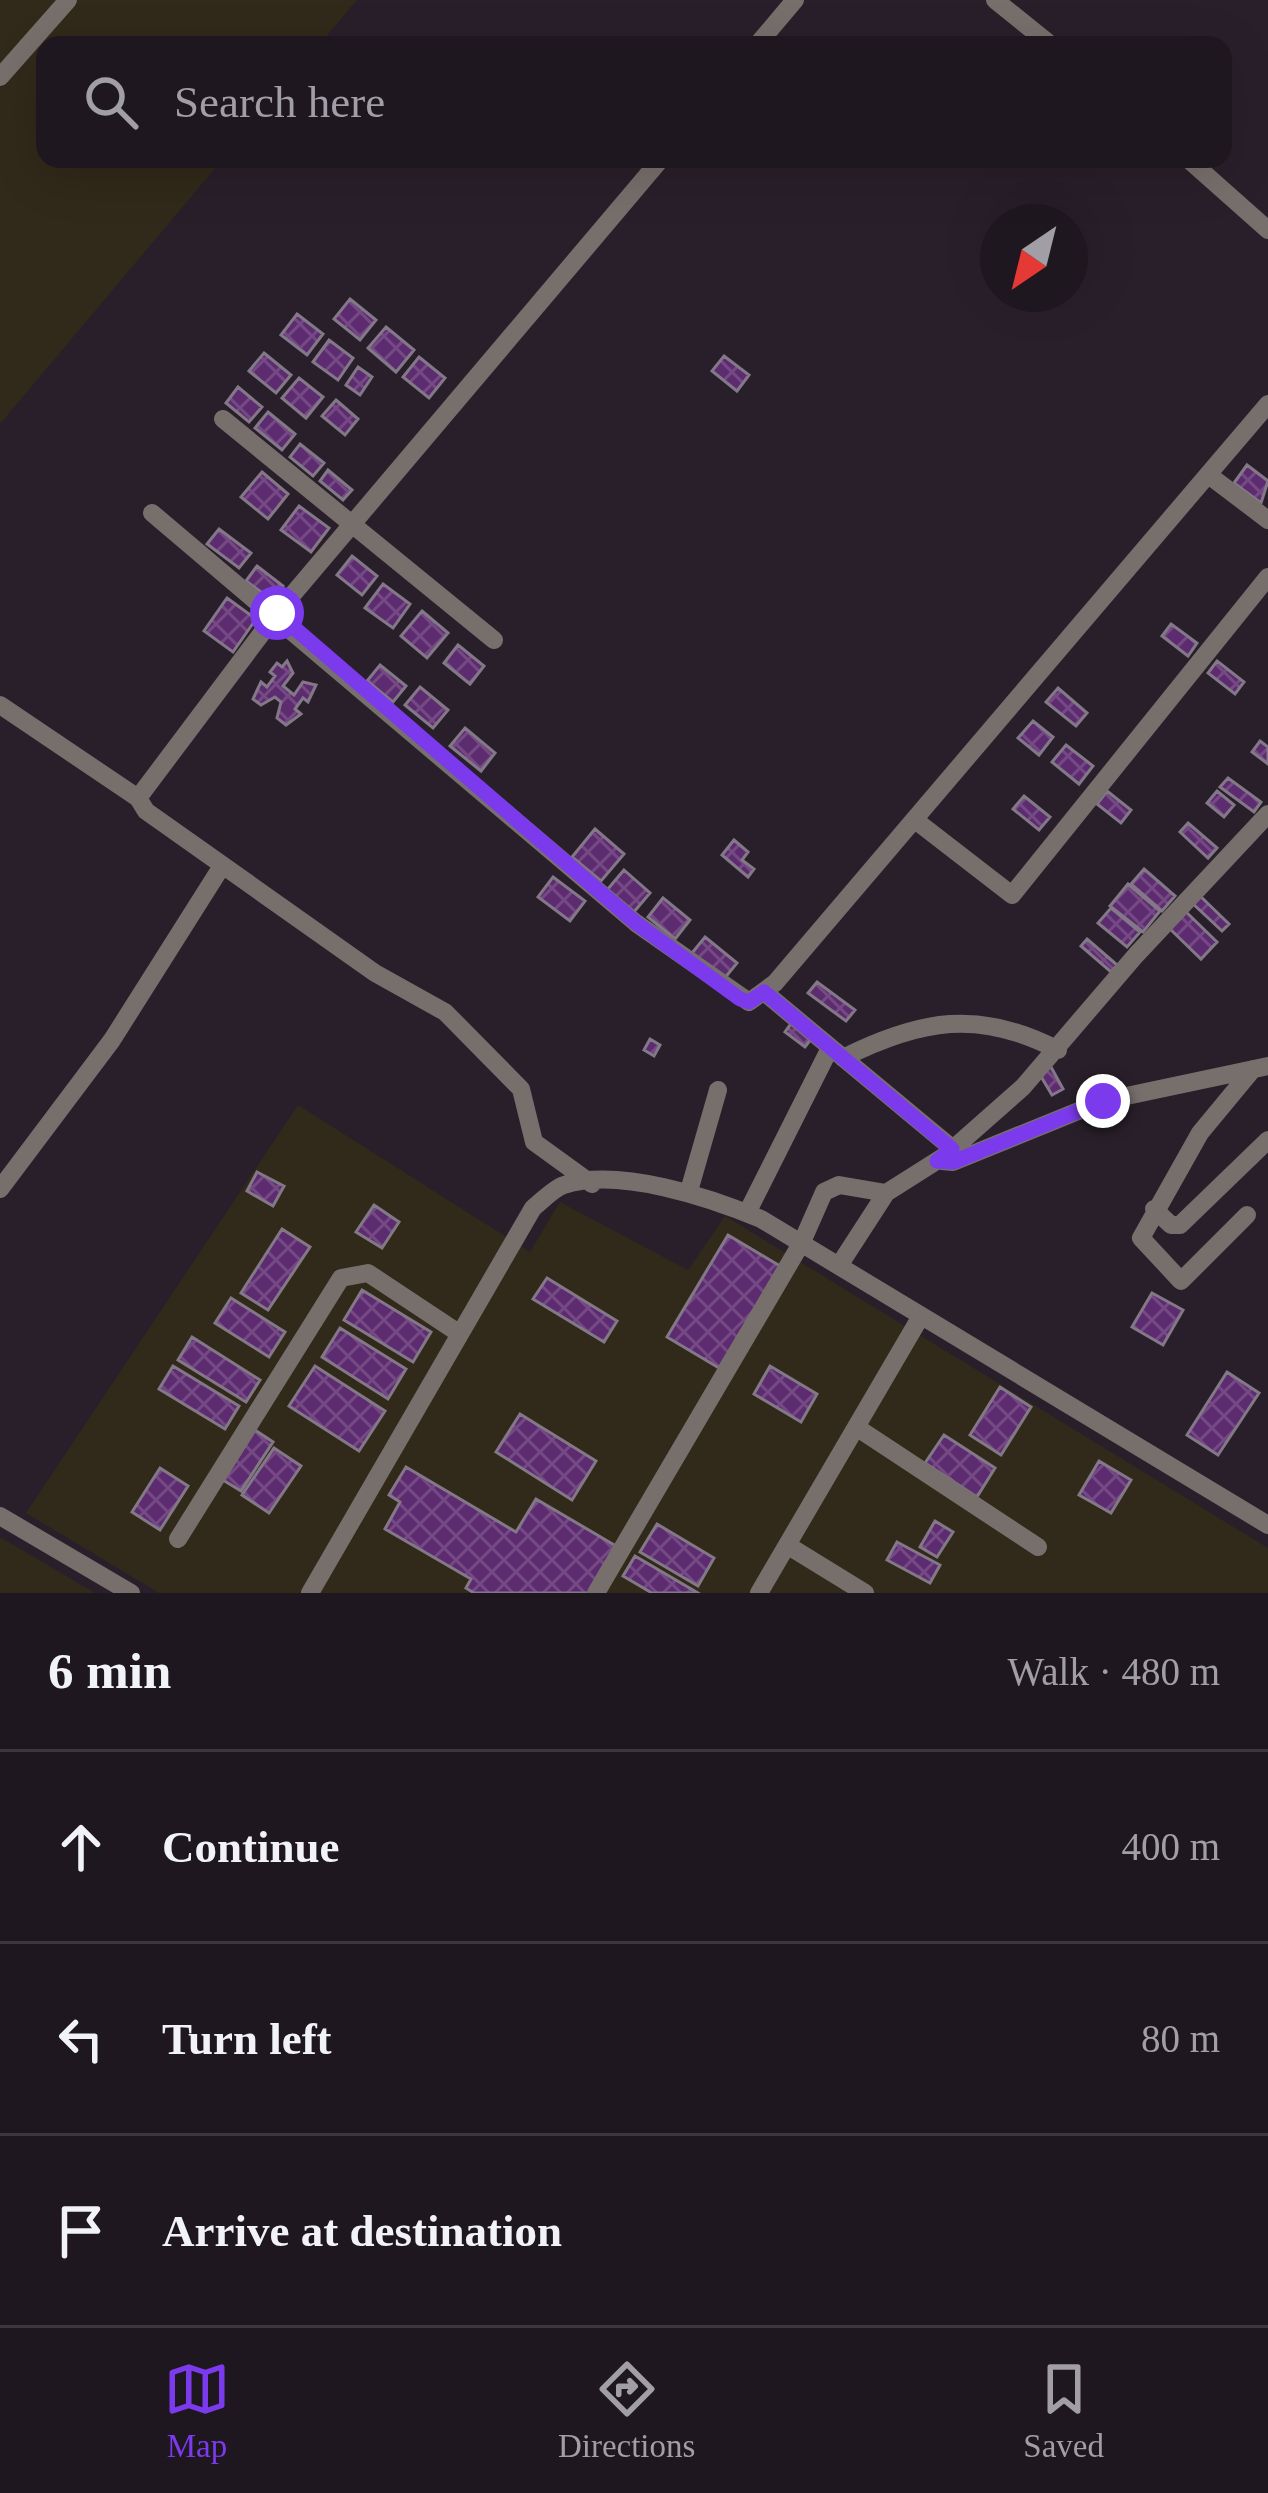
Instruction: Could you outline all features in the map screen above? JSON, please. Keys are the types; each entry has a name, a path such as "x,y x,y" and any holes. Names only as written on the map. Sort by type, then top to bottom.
{"street":[{"path":"36,36 68,0"},
{"path":"765,36 795,0"},
{"path":"995,0 1040,36"},
{"path":"0,77 36,36"},
{"path":"138,798 277,613 653,168"},
{"path":"1198,168 1268,230"},
{"path":"152,513 277,613 636,923 749,1002 764,992 915,820 1268,404"},
{"path":"223,419 494,640"},
{"path":"1210,476 1268,520"},
{"path":"915,820 1012,895 1268,577"},
{"path":"0,705 138,798 146,811 375,974 445,1012 520,1089 535,1142 592,1184"},
{"path":"840,1264 886,1193 945,1155 1058,1049 1136,955 1268,814"},
{"path":"0,1190 112,1040 222,866"},
{"path":"764,992 953,1162 1103,1101 1260,1067"},
{"path":"747,1213 837,1053 942,1023 1011,1025 1058,1049"},
{"path":"1247,1215 1181,1281 1141,1238 1200,1132 1260,1067"},
{"path":"689,1191 718,1090"},
{"path":"1154,1209 1171,1226 1180,1226 1268,1140"},
{"path":"310,1593 533,1208 564,1185 689,1191 747,1213 802,1241 1268,1526"},
{"path":"596,1593 830,1187 886,1193"},
{"path":"178,1538 341,1278 368,1273 460,1334"},
{"path":"759,1593 921,1316"},
{"path":"856,1427 1038,1547"},
{"path":"0,1516 130,1593"},
{"path":"787,1545 865,1593"}],"shaded area":[{"path":"0,0 357,0 327,36 36,36 36,168 215,168 0,424"},
{"path":"298,1105 530,1252 560,1202 688,1270 725,1216 1268,1548 1268,1593 159,1593 26,1513"},
{"path":"0,1537 95,1593 0,1593"}],"building":[{"path":"350,299 376,320 360,340 334,319"},
{"path":"297,314 323,334 307,355 281,335"},
{"path":"386,327 414,350 396,372 368,348"},
{"path":"329,340 353,358 338,380 313,362"},
{"path":"264,353 291,375 276,393 249,371"},
{"path":"724,356 749,375 737,391 712,371"},
{"path":"419,357 445,378 429,398 403,377"},
{"path":"358,367 372,377 360,395 346,385"},
{"path":"299,378 323,397 306,418 282,398"},
{"path":"238,387 262,407 249,422 226,403"},
{"path":"336,400 358,419 345,435 322,416"},
{"path":"268,412 295,434 282,450 255,428"},
{"path":"300,444 324,463 313,476 290,457"},
{"path":"1247,465 1268,481 1261,503 1234,483"},
{"path":"328,470 352,490 343,500 320,481"},
{"path":"262,472 288,494 268,519 241,497"},
{"path":"299,506 329,528 311,552 281,530"},
{"path":"219,529 251,553 239,568 207,544"},
{"path":"352,556 377,576 362,595 337,575"},
{"path":"257,566 283,586 272,600 246,581"},
{"path":"383,584 410,604 393,628 365,608"},
{"path":"227,598 256,619 233,652 204,631"},
{"path":"422,611 448,633 427,658 401,636"},
{"path":"1171,624 1197,643 1188,656 1162,636"},
{"path":"458,645 484,666 470,684 444,663"},
{"path":"287,661 293,673 283,686 294,695 303,682 316,685 308,702 303,698 295,709 301,714 286,725 277,718 281,702 275,697 261,705 253,699 261,682 267,687 275,676 270,672 277,663 282,667"},
{"path":"1217,661 1244,682 1235,694 1208,673"},
{"path":"380,665 406,686 393,702 367,681"},
{"path":"420,687 448,710 433,728 405,705"},
{"path":"1058,688 1087,713 1076,726 1046,702"},
{"path":"1033,721 1053,737 1039,755 1018,738"},
{"path":"465,728 495,753 481,771 450,746"},
{"path":"1260,741 1268,747 1268,764 1252,752"},
{"path":"1066,745 1093,766 1079,784 1052,762"},
{"path":"1228,778 1261,802 1254,812 1220,787"},
{"path":"1107,791 1131,810 1121,823 1097,804"},
{"path":"1217,791 1234,805 1224,817 1207,803"},
{"path":"1024,796 1050,817 1039,830 1013,809"},
{"path":"1188,823 1217,848 1208,858 1180,832"},
{"path":"595,829 624,854 601,881 572,857"},
{"path":"734,840 748,852 742,860 754,869 748,877 722,855"},
{"path":"1144,869 1175,896 1162,911 1131,884"},
{"path":"624,870 650,893 633,913 607,890"},
{"path":"553,877 585,901 570,921 538,897"},
{"path":"1128,884 1160,911 1143,932 1110,906"},
{"path":"1198,894 1229,924 1222,931 1191,902"},
{"path":"663,898 690,920 675,939 648,917"},
{"path":"1111,908 1140,932 1127,947 1098,923"},
{"path":"1183,909 1217,942 1201,959 1167,926"},
{"path":"705,937 737,963 724,979 692,953"},
{"path":"1087,939 1117,965 1111,972 1081,946"},
{"path":"817,982 855,1010 846,1021 808,993"},
{"path":"795,1018 815,1034 805,1047 785,1032"},
{"path":"650,1039 660,1045 654,1056 644,1050"},
{"path":"1051,1067 1063,1089 1052,1095 1039,1073"},
{"path":"257,1172 284,1186 273,1206 247,1191"},
{"path":"374,1205 399,1222 382,1248 356,1232"},
{"path":"282,1229 310,1247 268,1310 241,1293"},
{"path":"728,1235 780,1266 719,1368 667,1337"},
{"path":"547,1278 617,1321 604,1342 533,1299"},
{"path":"362,1290 431,1332 413,1362 344,1320"},
{"path":"1152,1293 1183,1310 1163,1345 1132,1327"},
{"path":"231,1298 285,1332 269,1357 215,1323"},
{"path":"340,1328 406,1369 388,1399 322,1357"},
{"path":"192,1337 260,1380 246,1402 178,1360"},
{"path":"173,1366 239,1406 225,1429 159,1389"},
{"path":"315,1366 385,1411 359,1451 289,1406"},
{"path":"770,1366 817,1394 801,1422 754,1394"},
{"path":"1227,1372 1259,1393 1218,1455 1187,1435"},
{"path":"1000,1387 1031,1407 1001,1455 970,1435"},
{"path":"520,1414 596,1461 572,1500 496,1452"},
{"path":"255,1430 273,1442 241,1491 223,1480"},
{"path":"944,1435 995,1468 977,1497 925,1463"},
{"path":"274,1448 301,1466 269,1513 242,1495"},
{"path":"1099,1461 1131,1480 1111,1513 1079,1495"},
{"path":"406,1467 516,1532 536,1499 616,1546 589,1593 474,1593 466,1588 471,1579 385,1529 400,1502 389,1495"},
{"path":"160,1468 188,1486 160,1530 132,1512"},
{"path":"935,1521 953,1532 937,1557 920,1547"},
{"path":"657,1524 714,1558 698,1586 640,1552"},
{"path":"897,1542 940,1565 930,1583 887,1560"},
{"path":"635,1556 698,1593 652,1593 623,1576"}],"route":[{"path":"277,613 636,923 740,999 749,1002 764,992 952,1149 937,1161 953,1162 1103,1101"}]}
